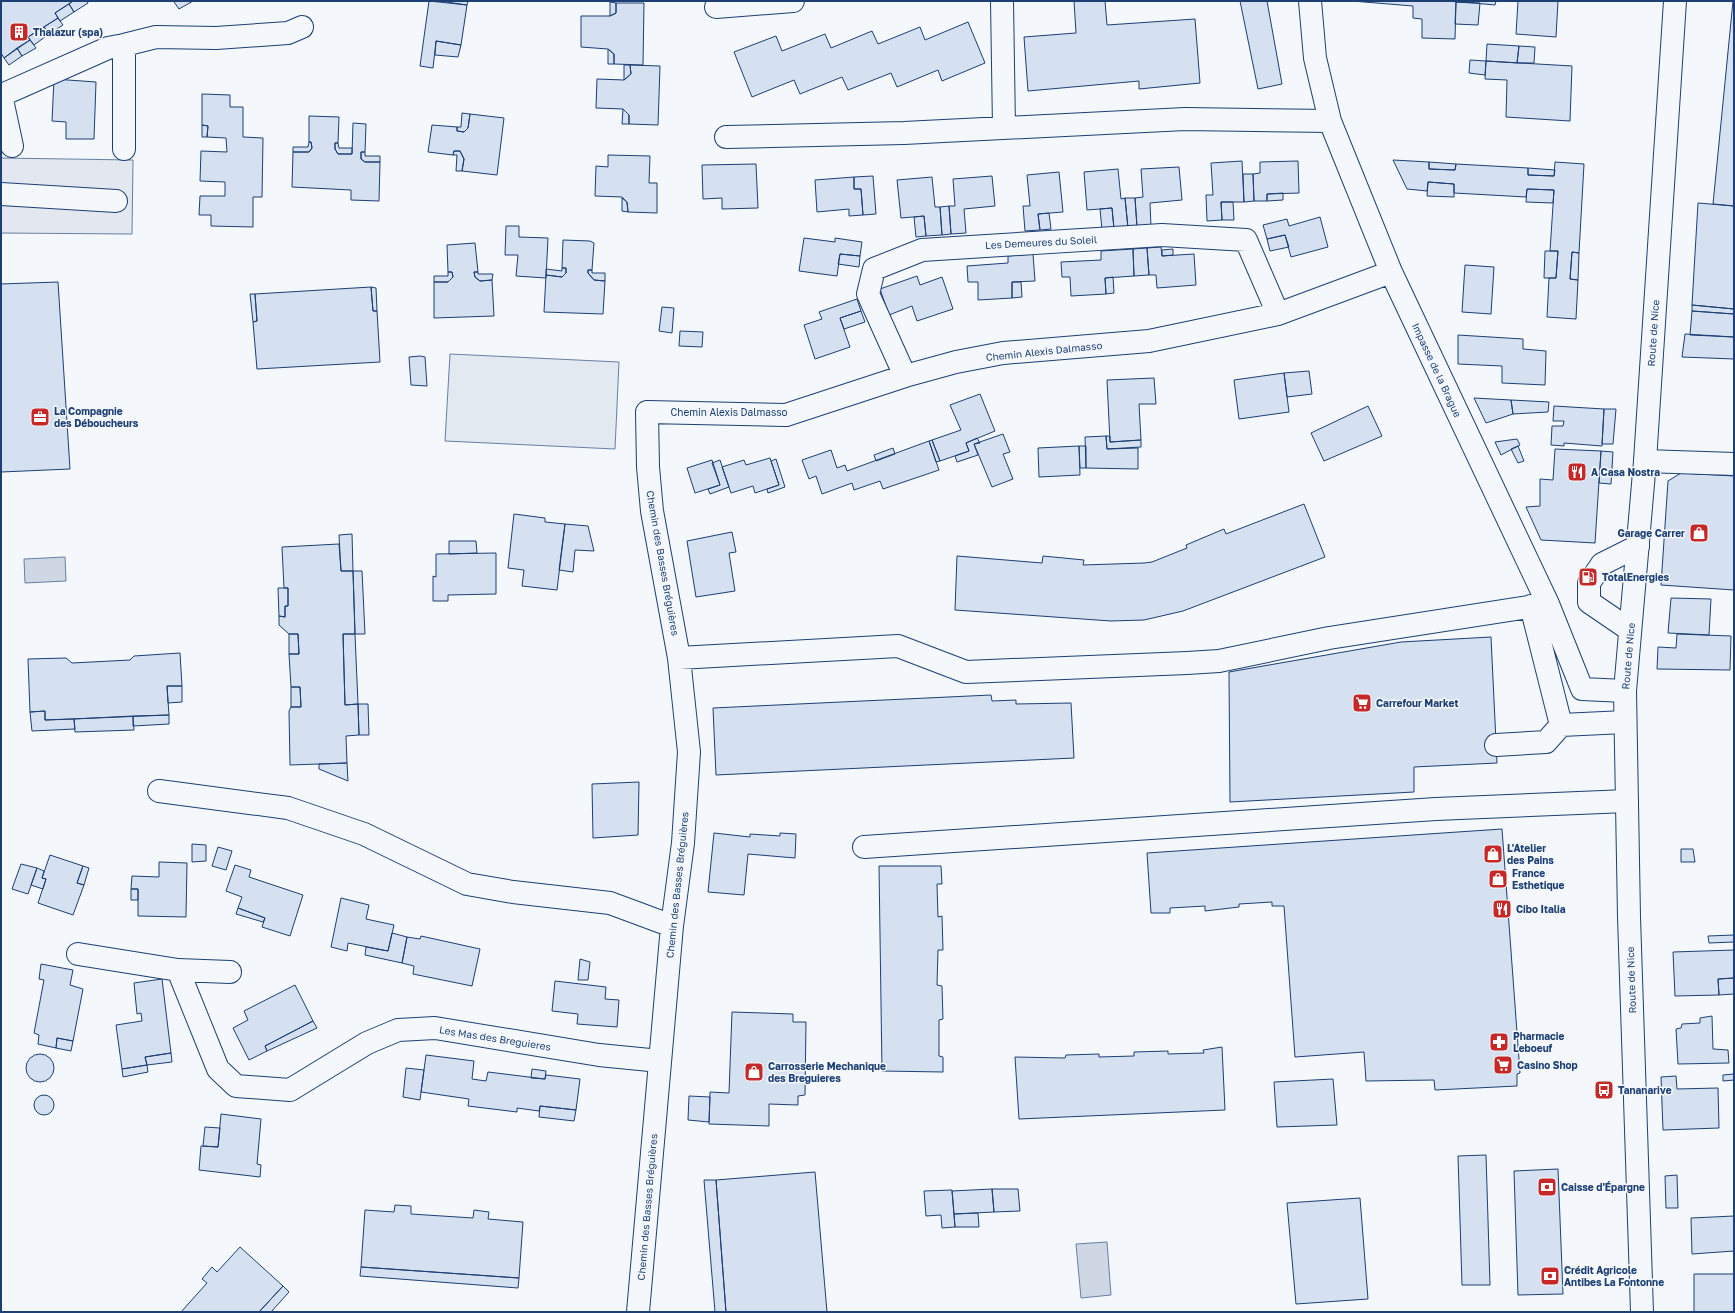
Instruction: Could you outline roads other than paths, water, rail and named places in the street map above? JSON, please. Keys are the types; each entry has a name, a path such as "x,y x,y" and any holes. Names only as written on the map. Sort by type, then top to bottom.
{"street":[{"path":"716,7 793,1"},
{"path":"1002,1 1004,128"},
{"name":"Impasse de la Brague","path":"1310,1 1315,58 1330,121 1391,272 1539,605 1582,689 1625,691"},
{"name":"Route de Nice","path":"1642,1312 1625,691 1638,546 1675,1"},
{"path":"12,146 1,95 108,48 156,37 216,38 288,33 302,27"},
{"path":"124,45 124,148"},
{"path":"726,137 904,134 1185,119 1330,121"},
{"path":"1,194 116,200"},
{"name":"Les Demeures du Soleil","path":"904,376 868,294 874,269 922,250 1162,235 1246,240 1278,314"},
{"name":"Chemin Alexis Dalmasso","path":"647,412 786,415 904,376 956,362 1003,353 1149,341 1278,314 1391,272"},
{"name":"Chemin des Basses Bréguières","path":"638,1312 672,926 683,844 689,752 679,658 652,511 648,467 647,412"},
{"path":"1644,461 1734,464"},
{"path":"1630,630 1589,602 1590,583 1602,564 1638,546"},
{"path":"679,658 898,646 966,672 1187,663 1219,661 1329,638 1539,605 1561,725"},
{"path":"1496,745 1546,742 1561,725 1625,722"},
{"path":"159,790 288,808 364,834 467,884 513,892 610,903 672,926"},
{"path":"864,847 1436,809 1627,801"},
{"path":"78,954 178,970 230,972"},
{"name":"Les Mas des Breguieres","path":"178,970 218,1069 236,1086 290,1090 367,1044 398,1030 435,1028 599,1055 660,1061"}],"place":[{"name":"Thalazur (spa)","path":"19,32"},
{"name":"La Compagnie des Déboucheurs","path":"40,417"},
{"name":"A Casa Nostra","path":"1577,472"},
{"name":"Garage Carrer","path":"1699,533"},
{"name":"TotalEnergies","path":"1588,577"},
{"name":"Carrefour Market","path":"1362,703"},
{"name":"L'Atelier des Pains","path":"1493,854"},
{"name":"France Esthetique","path":"1498,879"},
{"name":"Cibo Italia","path":"1502,909"},
{"name":"Pharmacie Leboeuf","path":"1499,1042"},
{"name":"Casino Shop","path":"1503,1065"},
{"name":"Carrosserie Mechanique des Breguieres","path":"754,1072"},
{"name":"Tananarive","path":"1604,1090"},
{"name":"Caisse d'Épargne","path":"1547,1187"},
{"name":"Crédit Agricole Antibes La Fontonne","path":"1550,1276"}]}
